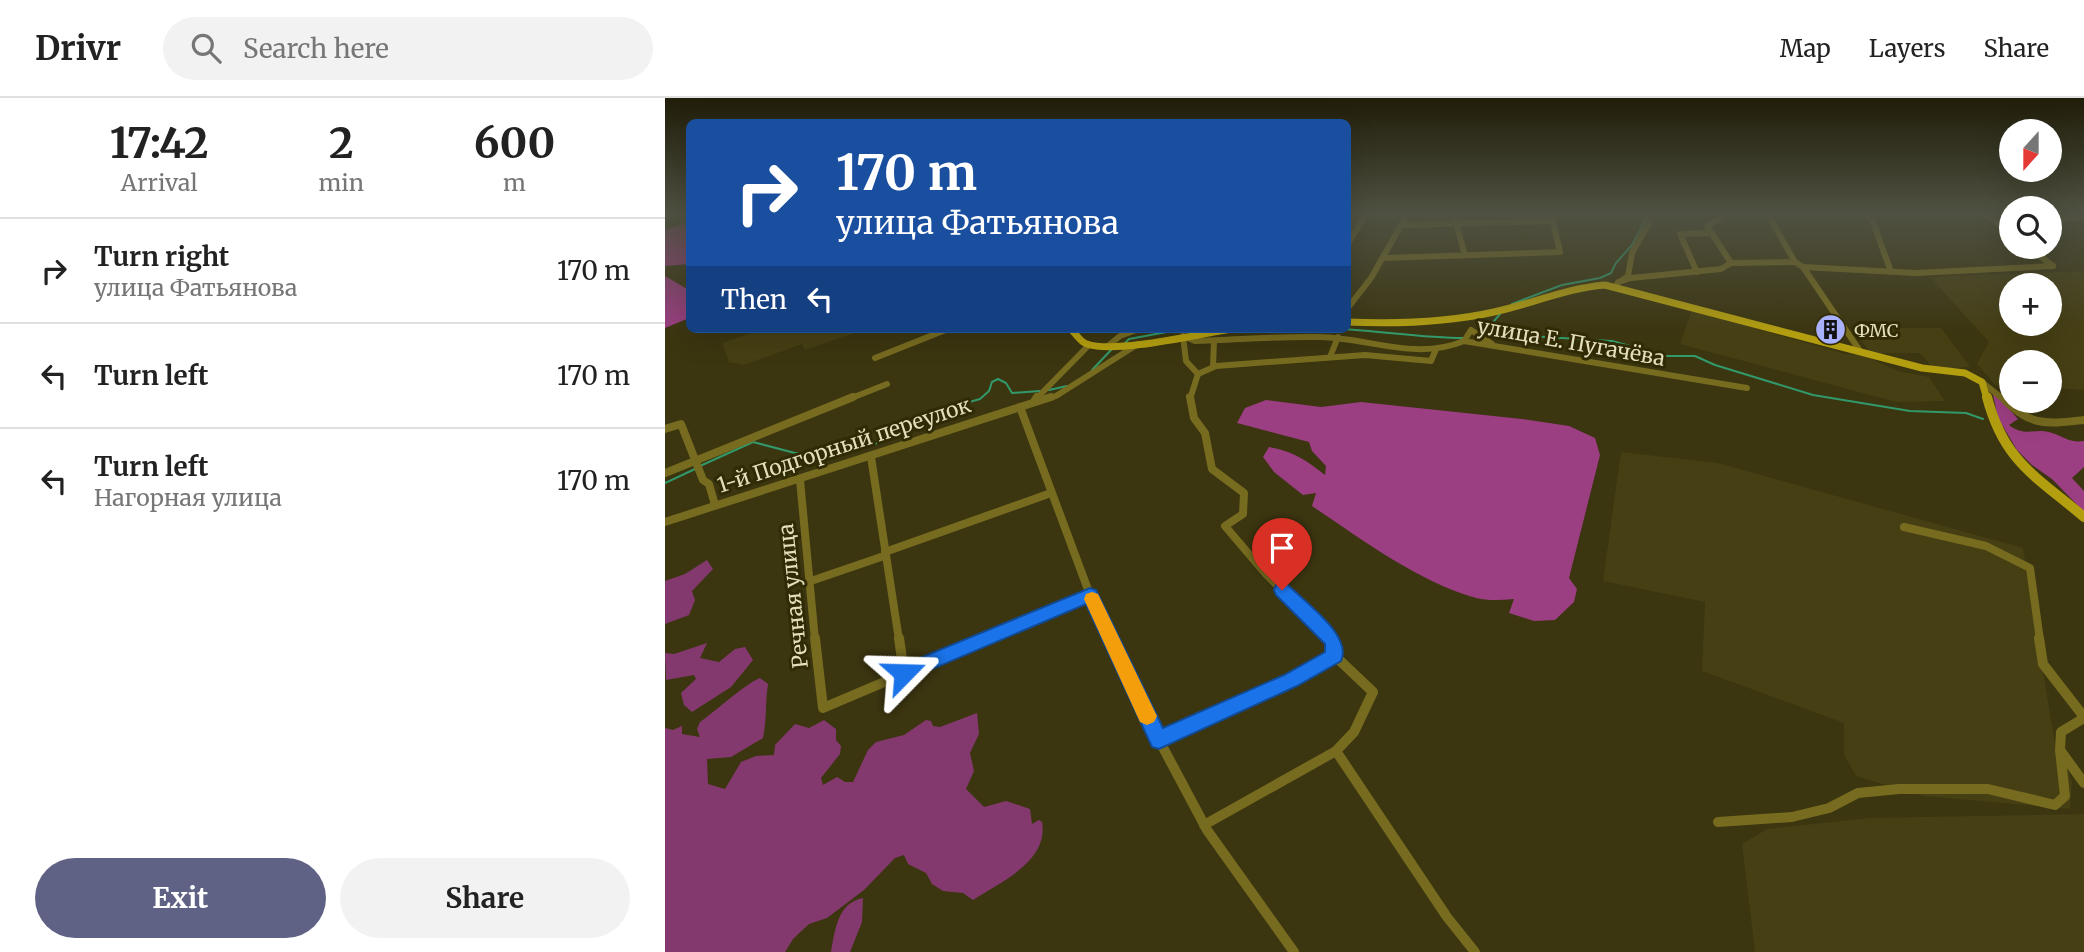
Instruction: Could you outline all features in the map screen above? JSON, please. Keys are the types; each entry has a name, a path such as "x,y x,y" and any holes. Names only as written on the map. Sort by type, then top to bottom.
{"main road":[{"path":"1351,322 1395,324 1464,319 1583,287 1617,284 1931,370 1965,373 1982,382 1995,427 2002,441 2016,457 2084,517"},
{"path":"1076,333 1089,345 1140,343 1204,333"}],"street":[{"path":"1351,304 1386,253"},
{"path":"1383,258 1540,253"},
{"path":"1617,284 1628,276 1631,253"},
{"path":"1688,253 1697,272"},
{"path":"1725,253 1731,263"},
{"path":"1790,253 1795,262 1803,267 1860,351"},
{"path":"1884,253 1891,272"},
{"path":"1803,267 1860,268 1891,272 2053,266 2044,259"},
{"path":"1617,284 1631,278 1721,269 1731,263 1795,262"},
{"path":"1351,296 1357,297"},
{"path":"1351,317 1361,323"},
{"path":"1464,319 1471,330 1495,345"},
{"path":"1464,341 1471,330"},
{"path":"875,358 938,333"},
{"path":"1109,345 1119,336 1128,333"},
{"path":"1183,336 1186,361 1198,374"},
{"name":"улица Е. Пугачёва","path":"1183,336 1195,341 1338,337 1368,345 1436,349 1451,349 1464,341 1747,388"},
{"path":"1330,358 1338,337"},
{"path":"1213,367 1214,341"},
{"name":"1-й Подгорный переулок","path":"665,522 871,457 1066,391 1140,343"},
{"path":"1033,402 1089,345"},
{"path":"1365,355 1368,345"},
{"path":"1204,825 1336,751 1355,732 1373,692 1335,656 1333,641 1265,573 1225,526 1243,514 1244,493 1212,468 1205,433 1194,418 1189,401 1198,374 1213,367 1330,358 1355,359 1365,355 1431,360 1436,349"},
{"path":"1982,382 1997,389 2002,399 2021,418 2041,425 2084,420"},
{"path":"665,473 887,384"},
{"path":"1020,407 1090,595 1159,740 1204,825 1294,952"},
{"path":"665,429 681,424 703,480 709,484 715,505"},
{"path":"871,457 904,673 1090,595"},
{"name":"Речная улица","path":"800,480 808,582 823,708 904,673"},
{"path":"808,582 1051,493"},
{"path":"1718,822 1792,817 1829,808 1858,793 1899,789 1988,789 2055,805 2065,796 2060,750 2061,732 2084,718 2043,664 2030,568 2021,561 1993,550 1905,527"},
{"path":"1159,740 1291,680 1335,656"},
{"path":"2060,750 2084,783"},
{"path":"1336,751 1447,917 1475,952"}],"shaded area":[{"path":"665,253 686,253 686,264 665,266"},
{"path":"2084,271 2084,390 2062,389 2062,350 1999,350 1999,385 1995,385 1977,364 1989,342 1930,277 1999,274 1999,336 2062,336 2062,273 2033,273"},
{"path":"665,276 686,288 686,319 665,328"},
{"path":"1692,310 1845,354 1870,355 1875,361 1898,371 1929,377 1945,401 1896,402 1680,344"},
{"path":"1851,328 1941,328 1970,367 1934,369 1920,353 1871,353"},
{"path":"751,333 854,333 805,350 802,344 744,365 729,362 722,343"},
{"path":"1992,390 1999,398 1999,413 2013,413 2018,419 2009,425 2015,429 2026,432 2046,431 2071,440 2084,441 2084,467 2072,478 2084,491 2084,512 2052,479 2017,450 1998,418"},
{"path":"1266,400 1321,407 1361,402 1522,419 1569,426 1595,438 1600,455 1569,578 1577,589 1574,602 1555,620 1534,621 1509,613 1514,599 1481,599 1455,591 1412,571 1370,545 1312,506 1316,493 1303,495 1274,472 1263,457 1269,447 1285,451 1325,475 1326,466 1312,451 1309,442 1237,423 1245,408"},
{"path":"1621,452 1718,463 2023,548 2056,751 2067,766 2072,783 2070,809 1923,796 1856,776 1844,755 1844,723 1702,671 1705,602 1603,581"},
{"path":"707,560 713,569 692,591 695,600 689,615 665,624 665,581 685,574"},
{"path":"707,643 700,658 719,662 735,649 745,647 753,660 731,687 692,712 684,705 681,693 696,679 694,675 666,680 665,653 674,654"},
{"path":"760,678 768,684 763,738 731,757 707,759 708,784 725,789 741,762 756,756 774,755 775,745 795,724 809,728 824,720 836,729 836,740 841,746 840,754 821,778 823,785 837,777 845,782 853,782 868,750 876,742 904,735 926,720 931,721 933,726 940,727 977,713 979,734 970,753 974,771 966,789 984,807 1006,801 1030,809 1032,824 1039,820 1042,822 1042,836 1031,859 1009,878 973,900 963,893 943,891 932,884 926,873 908,864 904,855 895,858 864,890 827,918 809,924 793,939 785,952 665,952 665,728 673,730 682,726 682,734 700,737 697,729 700,722"},
{"path":"2084,814 2084,952 1755,952 1742,844 1767,829 1869,818"},
{"path":"863,898 862,922 850,952 831,952 836,927 843,912 854,901"}],"waterway":[{"path":"1512,304 1562,285 1600,278 1611,273 1625,253"},
{"path":"1483,334 1500,314"},
{"path":"1351,330 1464,338"},
{"path":"1487,330 1528,336 1612,341 1666,356 1695,356 1715,365 1813,395 1910,411 1966,413 1983,419"},
{"path":"1124,344 1129,339 1161,333"},
{"path":"1092,370 1112,349"},
{"path":"700,466 753,442 795,453 818,453 828,459 908,433 935,412 980,399 989,391 992,382 998,379 1006,383 1012,393 1040,391"},
{"path":"1049,390 1067,386"},
{"path":"665,483 695,469"}],"slow traffic":[{"path":"1092,599 1147,716"}],"place":[{"name":"ФМС","path":"1831,330"}],"route":[{"path":"904,673 1090,595 1159,740 1291,680 1335,656 1333,641 1282,590"}]}
